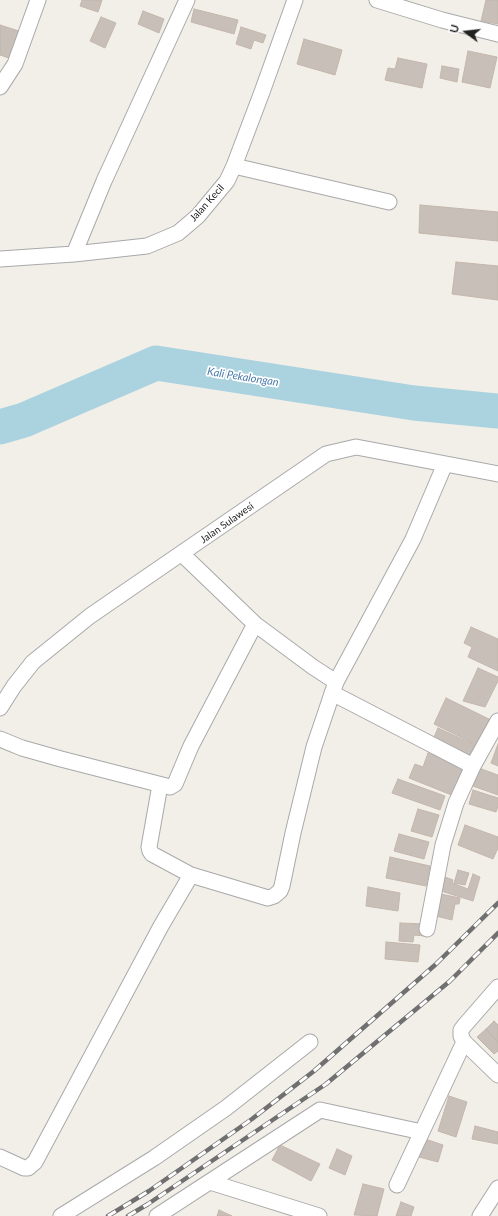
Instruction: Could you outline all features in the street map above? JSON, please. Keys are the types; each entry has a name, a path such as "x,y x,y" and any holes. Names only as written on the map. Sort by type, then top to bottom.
{"street":[{"path":"0,87 15,64 38,0"},
{"path":"74,254 104,181 187,0"},
{"name":"Jalan Kecil","path":"0,259 74,254 147,246 178,233 198,216 227,181 234,166 295,0"},
{"path":"377,0 442,20 498,34"},
{"path":"234,166 389,202"},
{"name":"Jalan Sulawesi","path":"0,708 14,686 33,662 90,616 326,454 356,447 498,474"},
{"path":"160,785 149,847 152,854 191,874 268,898 274,896 280,891 314,747 334,688 413,539 445,464"},
{"path":"182,554 255,624 313,667 334,688 473,766"},
{"path":"0,739 22,748 170,787 175,784 191,746 255,624"},
{"path":"427,929 443,846 456,803 473,766 498,721"},
{"path":"0,1157 24,1168 28,1168 35,1162 163,922 191,874"},
{"path":"498,987 461,1030 461,1036 464,1042 498,1075"},
{"path":"61,1216 154,1158 226,1108 310,1042"},
{"path":"397,1185 464,1042"},
{"path":"157,1216 320,1110 422,1132"},
{"path":"210,1182 318,1216"},
{"path":"480,1216 498,1188"}],"building":[{"path":"82,0 102,0 98,12 80,6"},
{"path":"486,0 498,0 498,24 481,21"},
{"path":"194,9 238,20 234,34 191,22"},
{"path":"143,11 164,19 159,33 138,24"},
{"path":"101,17 116,23 105,48 90,41"},
{"path":"0,25 22,32 12,59 0,55"},
{"path":"241,27 266,35 263,43 254,40 251,49 236,44"},
{"path":"304,39 342,50 335,75 297,64"},
{"path":"468,51 497,57 490,88 462,82"},
{"path":"398,58 427,64 422,88 385,80 388,68 395,69"},
{"path":"442,66 459,69 457,82 440,78"},
{"path":"420,205 498,212 498,241 419,233"},
{"path":"456,262 498,266 498,300 452,294"},
{"path":"471,627 498,639 498,671 468,657 472,647 464,643"},
{"path":"478,668 498,677 498,681 485,707 463,701"},
{"path":"446,698 493,721 481,747 434,724"},
{"path":"438,728 475,745 469,759 432,742"},
{"path":"498,744 498,766 491,763"},
{"path":"428,753 465,768 454,796 409,778 415,764 423,767"},
{"path":"476,767 498,775 498,795 470,785"},
{"path":"398,779 445,796 440,810 392,793"},
{"path":"473,790 498,798 496,812 469,804"},
{"path":"418,809 439,815 432,837 411,831"},
{"path":"465,825 498,837 498,848 493,859 458,845"},
{"path":"399,834 429,842 424,859 394,851"},
{"path":"390,857 430,866 426,886 386,878"},
{"path":"458,870 469,873 465,885 454,883"},
{"path":"473,874 480,877 473,901 441,891 445,877 453,880 452,883 468,889"},
{"path":"368,887 400,893 398,911 366,906"},
{"path":"436,893 460,898 459,904 455,904 452,920 432,915"},
{"path":"400,923 426,924 425,936 414,935 413,942 399,941"},
{"path":"386,942 420,945 418,962 385,959"},
{"path":"494,1021 498,1025 498,1042 486,1029"},
{"path":"486,1029 498,1042 498,1051 494,1054 477,1037"},
{"path":"449,1096 467,1102 456,1137 438,1131"},
{"path":"475,1126 498,1132 498,1144 472,1139"},
{"path":"425,1139 443,1145 438,1162 419,1157"},
{"path":"280,1145 320,1164 311,1181 272,1160"},
{"path":"337,1149 352,1156 345,1175 329,1168"},
{"path":"363,1184 384,1189 377,1216 354,1215"},
{"path":"401,1202 414,1207 411,1216 396,1216"},
{"path":"219,1210 232,1216 217,1216"}],"waterway":[{"name":"Kali Pekalongan","path":"0,427 24,420 156,363 414,403 498,411"}],"railway":[{"path":"108,1216 149,1191 252,1119 314,1071 435,965 498,903"},
{"path":"128,1216 326,1084 450,981 498,933"}]}
